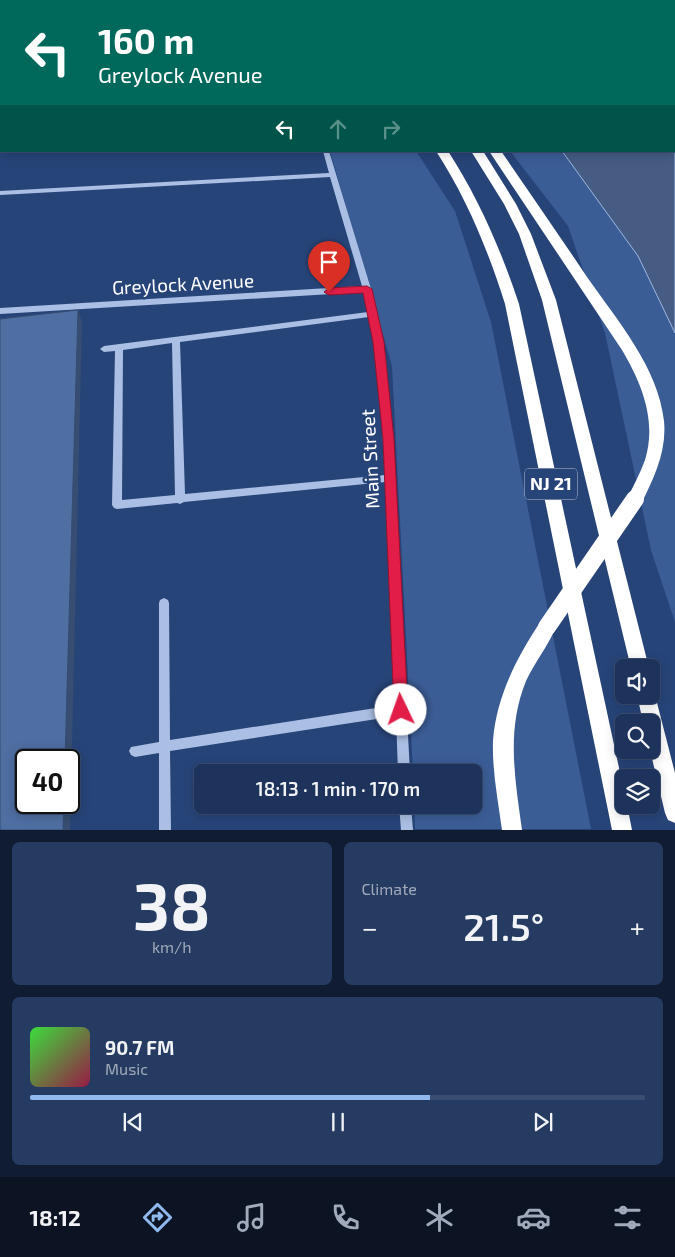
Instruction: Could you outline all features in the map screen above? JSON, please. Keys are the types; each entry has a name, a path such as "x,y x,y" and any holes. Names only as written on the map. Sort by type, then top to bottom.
{"highway":[{"name":"NJ 21","path":"443,152 476,210 502,270 512,304 622,830"},
{"name":"NJ 21","path":"479,152 510,204 525,234 549,300 638,659"},
{"path":"495,152 627,346 649,386 658,425 657,443 646,480 635,499 546,627 530,653 520,675 508,710 503,741 505,777 512,830"},
{"path":"648,704 675,813"}],"street":[{"name":"Main Street","path":"326,152 367,289 383,370 404,764"},
{"path":"0,193 333,175"},
{"name":"Greylock Avenue","path":"0,311 367,289"},
{"path":"104,350 373,314"},
{"path":"176,340 180,500"},
{"path":"119,348 117,506 390,478"},
{"path":"164,603 165,830"},
{"path":"135,751 401,710"},
{"path":"406,814 407,830"}],"shaded area":[{"path":"330,152 417,152 455,211 491,322 591,829 415,829 414,814 482,814 482,764 413,764 392,366"},
{"path":"511,152 563,152 638,256 675,333 675,622 651,550 605,333 568,226"},
{"path":"563,152 675,152 675,333 638,256"}],"building":[{"path":"78,310 65,749 15,749 15,814 64,814 63,830 0,830 0,319"}],"route":[{"path":"329,292 367,289 376,324 386,399 401,710"}]}
